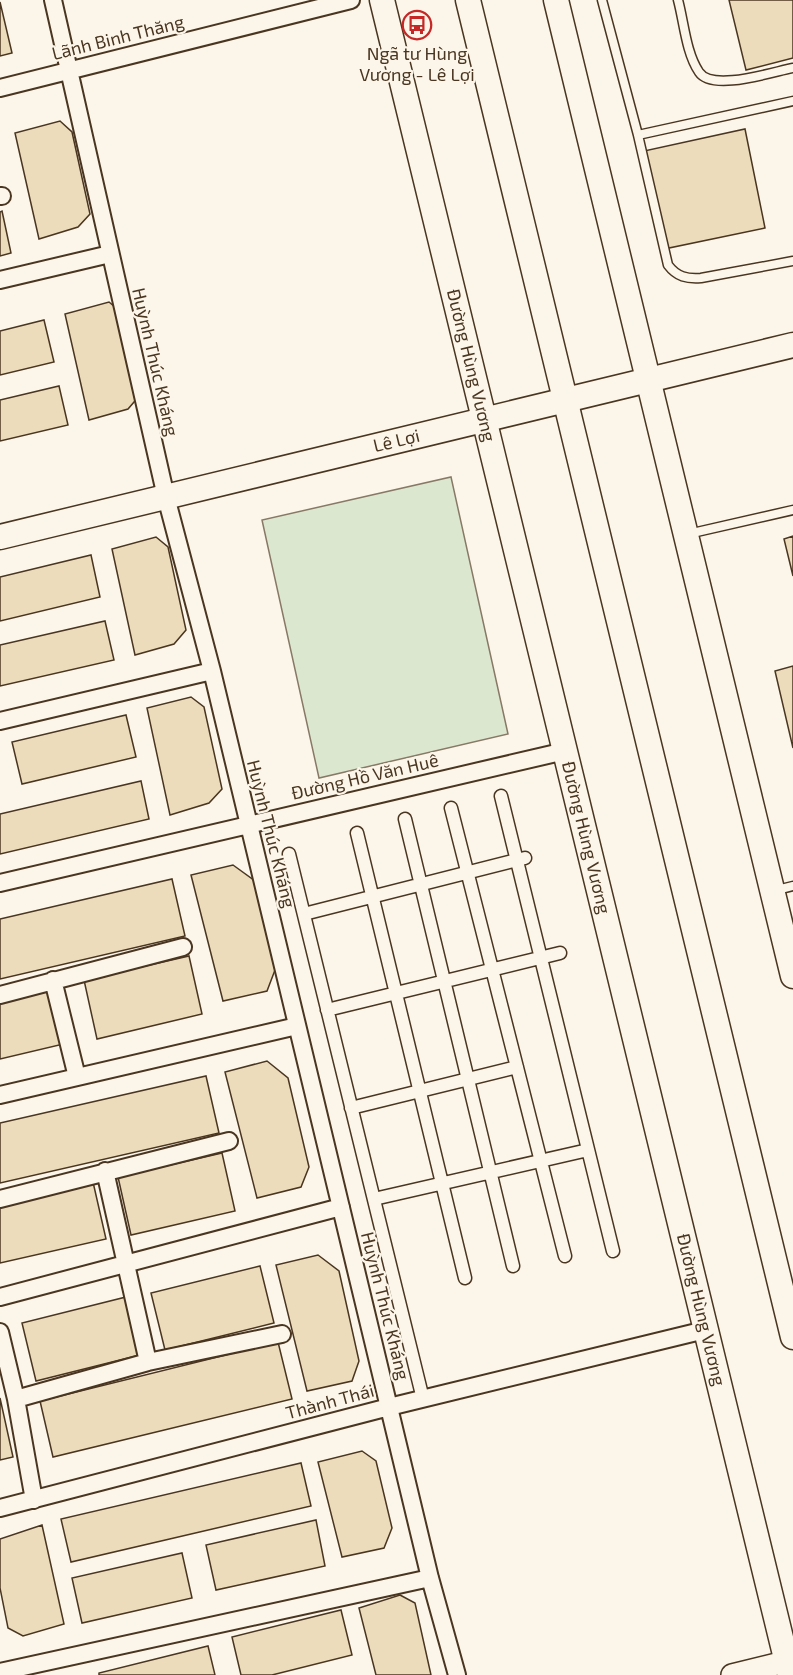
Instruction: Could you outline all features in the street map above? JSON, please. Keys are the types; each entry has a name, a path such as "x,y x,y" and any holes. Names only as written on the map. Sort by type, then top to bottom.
{"main road":[{"name":"Đường Hùng Vương","path":"382,0 705,1330 790,1665"},
{"path":"468,0 793,1337"},
{"path":"556,0 686,534 783,889 793,976"},
{"name":"Lê Lợi","path":"0,537 793,345"}],"street":[{"name":"Huỳnh Thúc Kháng","path":"53,0 166,497 212,670 430,1578 457,1675"},
{"name":"Lãnh Binh Thăng","path":"0,88 351,0"},
{"path":"0,280 110,254"},
{"path":"0,722 212,670"},
{"name":"Đường Hồ Văn Huê","path":"0,883 565,751"},
{"path":"501,796 521,859 540,957 613,1251"},
{"path":"451,808 565,1256"},
{"path":"405,819 513,1266"},
{"path":"357,833 465,1278"},
{"path":"289,854 423,1399"},
{"path":"304,914 521,859"},
{"path":"0,995 183,947"},
{"path":"327,1010 560,953"},
{"path":"53,980 77,1077"},
{"path":"0,1095 297,1026"},
{"path":"351,1108 517,1067"},
{"path":"0,1199 230,1141"},
{"path":"374,1199 588,1150"},
{"path":"105,1171 128,1264 148,1362"},
{"path":"0,1298 341,1207"},
{"name":"Thành Thái","path":"0,1508 389,1407 705,1330"},
{"path":"0,1332 16,1399 34,1500"},
{"path":"16,1399 148,1362 282,1334"},
{"path":"0,1672 430,1578"},
{"path":"732,1675 790,1665"}],"lane":[{"path":"602,0 638,135 669,266 675,274 689,279 793,261"},
{"path":"678,0 694,64 700,75 711,82 723,82 793,68"},
{"path":"638,135 793,101"},
{"path":"686,534 793,510"}],"green space":[{"path":"451,477 508,734 319,778 262,520"}],"building":[{"path":"729,0 793,0 793,58 746,70"},
{"path":"0,2 12,53 0,56"},
{"path":"60,121 72,132 90,214 78,227 39,239 15,133"},
{"path":"745,129 765,228 664,249 644,151"},
{"path":"2,211 11,253 0,256 0,212"},
{"path":"109,302 122,313 140,395 128,409 89,420 65,314"},
{"path":"44,320 54,362 0,375 0,331"},
{"path":"59,386 68,425 0,441 0,400"},
{"path":"793,536 793,576 784,539"},
{"path":"156,537 168,547 186,630 174,644 135,655 112,549"},
{"path":"91,555 100,597 0,621 0,577"},
{"path":"105,621 114,660 0,686 0,645"},
{"path":"793,666 793,748 775,671"},
{"path":"191,697 204,707 222,789 209,803 170,815 147,708"},
{"path":"126,715 136,757 22,784 12,742"},
{"path":"141,781 149,819 0,854 0,814"},
{"path":"233,865 255,881 275,970 267,991 223,1001 191,875"},
{"path":"172,879 185,936 0,979 0,919"},
{"path":"189,956 202,1014 97,1039 84,980"},
{"path":"59,985 72,1042 0,1059 0,998"},
{"path":"267,1061 288,1078 309,1167 301,1187 257,1198 225,1072"},
{"path":"206,1076 219,1133 0,1183 0,1123"},
{"path":"222,1153 235,1211 131,1235 118,1177"},
{"path":"93,1182 106,1239 0,1263 0,1203"},
{"path":"318,1255 339,1271 359,1361 352,1381 307,1391 276,1265"},
{"path":"260,1266 274,1323 165,1350 151,1293"},
{"path":"126,1297 140,1355 36,1381 22,1323"},
{"path":"278,1342 292,1399 53,1457 40,1401"},
{"path":"0,1398 13,1457 0,1460"},
{"path":"362,1451 376,1461 392,1528 384,1548 342,1557 318,1462"},
{"path":"301,1463 311,1506 71,1562 61,1519"},
{"path":"316,1520 325,1566 216,1590 206,1545"},
{"path":"42,1525 64,1624 23,1636 8,1628 0,1588 0,1539"},
{"path":"182,1553 192,1598 82,1623 72,1578"},
{"path":"400,1595 415,1603 431,1675 376,1675 359,1608"},
{"path":"341,1610 352,1655 272,1675 241,1675 232,1637"},
{"path":"208,1646 215,1675 99,1675 99,1673"}],"place":[{"name":"Ngã tư Hùng Vương - Lê Lợi","path":"417,25"}]}
